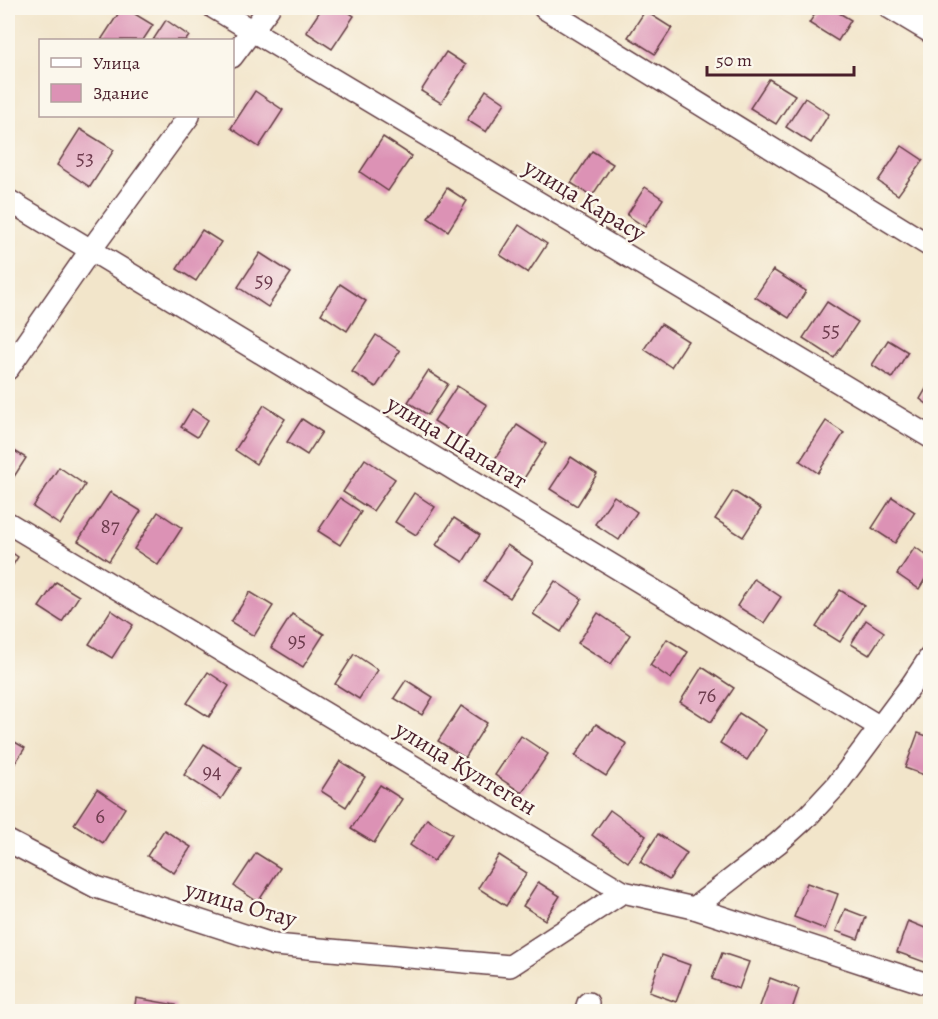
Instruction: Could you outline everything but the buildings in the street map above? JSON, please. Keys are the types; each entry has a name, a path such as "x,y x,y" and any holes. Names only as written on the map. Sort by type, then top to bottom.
{"street":[{"name":"улица Карасу","path":"214,8 930,437"},
{"path":"234,54 269,8"},
{"path":"544,8 930,246"},
{"path":"890,8 930,32"},
{"path":"8,369 90,251 188,117"},
{"name":"улица Шапагат","path":"8,201 880,727"},
{"name":"улица Култеген","path":"8,523 623,892 694,908 930,985"},
{"path":"694,908 778,843 837,786 880,727 921,688 930,657"},
{"name":"улица Отау","path":"8,840 96,887 276,945 510,966 623,892"}]}
